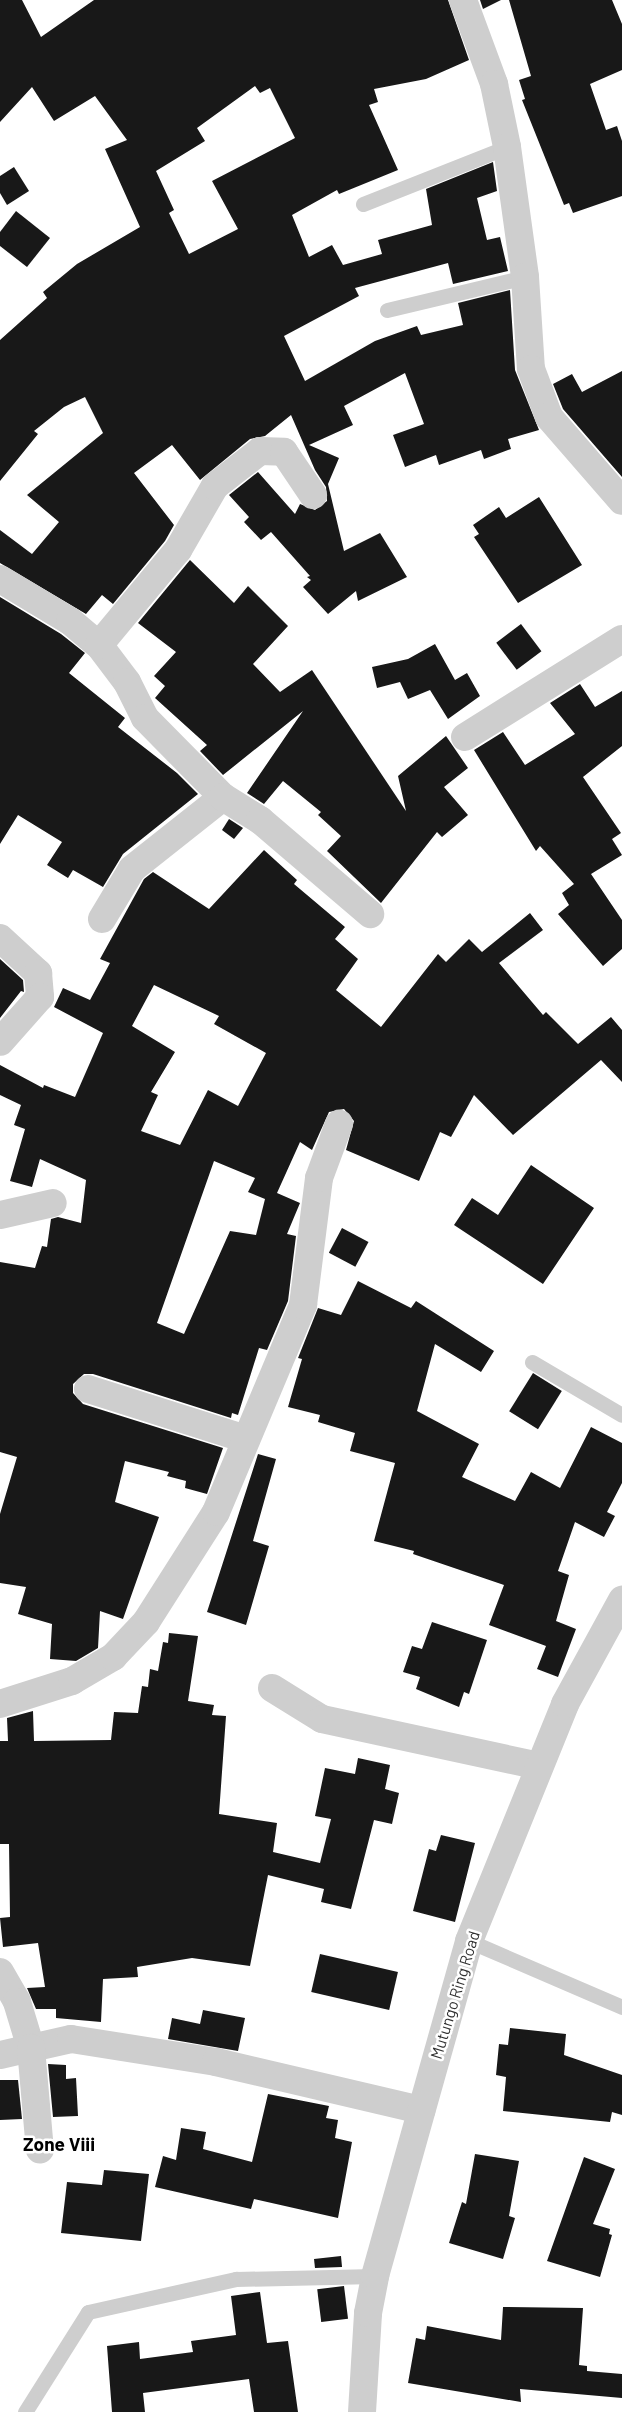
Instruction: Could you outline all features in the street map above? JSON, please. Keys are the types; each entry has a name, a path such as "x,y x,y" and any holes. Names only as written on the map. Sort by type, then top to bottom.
{"street":[{"path":"464,0 494,84 507,147 525,277 530,369 549,417 622,501"},
{"path":"99,646 178,550 216,486 260,451 284,452 312,495"},
{"path":"0,579 70,621 99,646 127,682 145,718 223,797 267,826 370,914"},
{"path":"465,737 622,639"},
{"path":"102,919 132,869 223,797"},
{"path":"0,938 38,973 40,996 0,1042"},
{"path":"0,1704 72,1681 113,1657 146,1622 216,1512 303,1305 319,1178 339,1124"},
{"path":"0,1215 53,1204"},
{"path":"88,1389 246,1439"},
{"name":"Mutungo Ring Road","path":"362,2412 368,2314 375,2276 469,1942 565,1704 620,1608"},
{"path":"272,1688 322,1720 539,1766"},
{"path":"0,1972 17,2002 30,2048 40,2150"},
{"path":"0,2055 71,2039 206,2060 421,2110"}],"lane":[{"path":"363,204 507,147"},
{"path":"386,310 525,277"},
{"path":"532,1362 622,1414"},
{"path":"469,1942 622,2007"},
{"path":"25,2412 88,2312 236,2279 375,2276"}],"building":[{"path":"0,0 22,0 41,37 94,0 448,0 469,60 426,79 374,89 378,102 369,105 398,170 339,194 337,190 292,215 309,257 332,245 343,265 382,254 378,240 432,225 426,189 493,162 497,191 477,198 487,240 500,237 508,271 453,284 448,263 355,288 359,296 284,336 305,381 375,341 417,326 421,335 463,325 458,303 510,290 515,370 539,430 508,439 511,449 484,459 481,450 439,465 436,455 405,467 393,435 424,424 405,373 344,406 353,425 309,445 339,458 328,484 344,551 380,533 407,577 358,601 356,591 328,614 303,587 311,580 307,577 310,576 271,532 261,540 244,522 249,517 229,495 258,472 295,514 300,504 315,510 327,501 326,487 315,470 291,415 265,436 250,439 200,480 172,445 134,473 174,525 165,541 113,604 102,595 86,614 0,563 0,530 32,554 59,522 27,495 103,433 85,397 64,407 34,431 38,434 0,481 0,340 47,298 43,292 77,264 140,227 105,149 127,140 95,96 54,121 32,87 0,122","holes":["255,86 260,93 270,88 295,138 212,181 238,229 189,254 169,213 174,210 156,171 205,141 197,128"]},
{"path":"480,0 501,0 483,9"},
{"path":"509,0 612,0 622,24 622,70 590,84 606,130 617,126 622,141 622,196 573,213 569,203 564,205 522,100 525,99 519,80 531,76"},
{"path":"14,167 29,191 7,205 0,193 0,176"},
{"path":"16,211 50,238 27,267 0,246 0,232"},
{"path":"622,371 622,477 563,409 553,384 572,374 582,392"},
{"path":"539,497 582,565 518,603 474,537 479,534 473,525 499,507 506,518"},
{"path":"190,560 234,603 248,586 288,626 253,664 280,692 312,670 406,811 398,776 446,736 468,768 444,787 468,815 442,837 437,832 381,903 327,851 341,836 318,815 321,812 283,781 264,804 247,793 303,711 223,775 200,751 207,745 155,698 165,686 154,676 176,652 138,623"},
{"path":"0,597 61,634 85,653 69,673 125,718 118,727 177,773 198,794 123,854 103,887 73,870 68,878 47,865 62,842 18,815 0,844"},
{"path":"521,624 541,651 517,670 496,643"},
{"path":"435,644 455,680 467,673 480,696 448,719 430,690 408,699 400,682 377,688 372,667 408,659"},
{"path":"580,684 595,707 622,691 622,746 583,777 621,833 612,839 622,855 591,874 622,920 622,949 603,966 558,914 569,905 562,893 574,884 540,846 536,851 474,750 503,732 525,765 575,734 550,703"},
{"path":"229,819 243,828 234,839 222,830"},
{"path":"264,850 297,880 294,884 345,927 335,939 358,959 336,990 381,1027 438,954 446,962 469,939 482,952 530,913 543,930 499,963 543,1015 546,1012 578,1044 611,1017 622,1030 622,1082 601,1060 513,1135 474,1095 451,1137 440,1132 419,1181 346,1150 354,1121 344,1109 329,1112 312,1150 300,1142 277,1193 300,1203 287,1234 296,1236 288,1301 267,1350 259,1348 238,1415 232,1413 231,1418 93,1374 84,1374 73,1384 73,1393 83,1404 223,1448 207,1494 185,1488 186,1481 167,1476 169,1472 125,1461 115,1502 159,1517 123,1619 100,1611 98,1648 76,1661 50,1659 52,1624 18,1614 26,1587 0,1583 0,1514 17,1457 0,1452 0,1262 35,1268 42,1246 47,1247 51,1219 58,1217 81,1223 86,1180 40,1159 32,1187 10,1181 25,1129 14,1125 21,1105 0,1095 0,1065 43,1088 44,1085 75,1097 103,1033 54,1007 63,988 90,1000 110,963 100,959 144,879 153,872 209,909","holes":["154,985 219,1016 214,1024 266,1053 238,1106 208,1090 180,1145 141,1131 158,1095 151,1092 175,1052 132,1026","214,1161 255,1178 248,1192 265,1199 256,1235 230,1231 184,1334 157,1323"]},
{"path":"0,959 23,980 24,992 21,991 0,1018"},
{"path":"531,1165 594,1208 543,1284 454,1225 472,1198 498,1215"},
{"path":"342,1228 368,1242 355,1267 329,1253"},
{"path":"358,1281 411,1308 416,1301 494,1351 481,1372 435,1344 417,1411 479,1444 462,1477 515,1501 531,1472 560,1488 591,1427 622,1443 622,1483 607,1512 615,1516 604,1537 575,1522 558,1571 569,1575 556,1621 576,1629 558,1677 537,1669 546,1646 489,1625 504,1585 413,1554 414,1551 374,1541 395,1463 350,1451 355,1433 318,1422 320,1415 288,1407 302,1359 298,1358 318,1308 341,1315"},
{"path":"533,1373 562,1391 538,1429 509,1411"},
{"path":"258,1454 276,1459 253,1541 269,1546 246,1625 207,1612"},
{"path":"432,1622 487,1640 469,1694 464,1692 459,1707 416,1689 420,1677 403,1672 412,1646 422,1649"},
{"path":"169,1633 198,1636 188,1701 214,1705 212,1715 226,1716 219,1814 277,1823 273,1852 320,1863 331,1819 315,1816 325,1768 355,1774 358,1758 390,1765 385,1789 399,1793 392,1824 374,1820 351,1909 321,1902 324,1889 268,1875 250,1966 192,1958 137,1967 138,1977 103,1979 101,2022 56,2018 56,2009 36,2009 27,1988 45,1987 38,1943 3,1947 0,1918 10,1917 9,1844 0,1844 0,1741 8,1741 7,1718 33,1711 34,1741 111,1740 114,1712 138,1713 142,1686 148,1687 150,1669 158,1671 163,1642 168,1643"},
{"path":"441,1835 475,1843 455,1922 413,1911 429,1849 436,1851"},
{"path":"320,1954 398,1972 389,2010 311,1992"},
{"path":"203,2010 245,2018 238,2051 168,2039 172,2018 200,2024"},
{"path":"510,2028 566,2034 564,2055 622,2075 622,2115 612,2112 610,2122 503,2111 506,2077 496,2075 499,2044 508,2045"},
{"path":"48,2064 66,2065 66,2079 76,2078 78,2116 53,2117"},
{"path":"0,2080 18,2080 22,2119 0,2120"},
{"path":"268,2094 329,2106 326,2118 338,2120 335,2138 352,2142 338,2218 254,2199 251,2209 155,2187 163,2156 176,2160 181,2128 206,2132 203,2149 252,2162"},
{"path":"475,2154 519,2161 509,2216 515,2218 503,2259 449,2243 462,2202 466,2204"},
{"path":"584,2157 615,2169 593,2224 610,2229 609,2234 612,2235 600,2277 547,2261"},
{"path":"104,2170 149,2174 141,2241 61,2233 67,2182 102,2185"},
{"path":"341,2256 342,2267 315,2268 314,2259"},
{"path":"344,2286 348,2319 321,2322 317,2289"},
{"path":"260,2292 267,2343 288,2341 298,2412 254,2412 249,2379 143,2393 145,2412 112,2412 107,2346 139,2342 140,2359 193,2352 191,2341 236,2335 231,2296"},
{"path":"503,2307 583,2308 579,2365 587,2366 587,2371 622,2374 622,2398 520,2389 521,2402 408,2383 416,2338 425,2340 427,2326 501,2340"}],"district":[{"name":"Zone Viii","path":"59,2144"}]}
